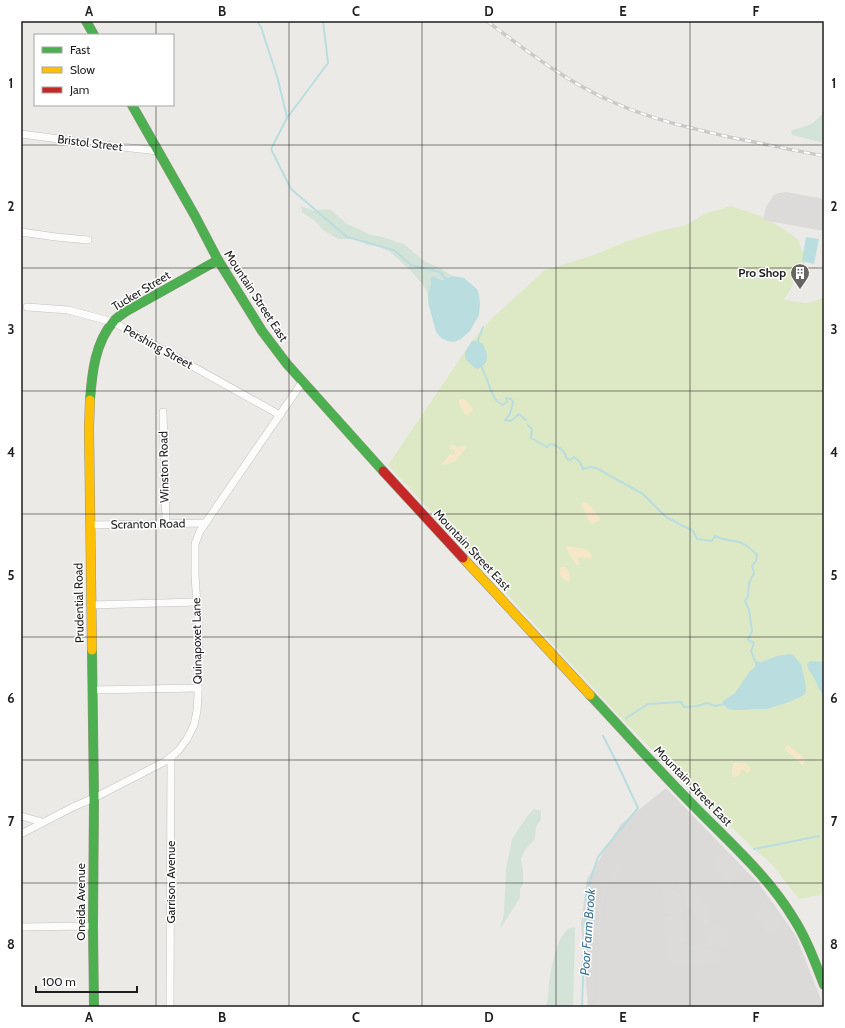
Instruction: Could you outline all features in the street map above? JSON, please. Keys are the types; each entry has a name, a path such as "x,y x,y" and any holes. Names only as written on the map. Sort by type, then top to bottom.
{"main road":[{"path":"86,21 93,34"},
{"name":"Mountain Street East","path":"133,106 195,216 218,260 262,331 287,364 538,640 692,804 760,873 793,917 802,933 823,980"},
{"name":"Tucker Street","path":"89,408 90,391 99,347 113,322 125,312 218,260"},
{"name":"Prudential Road","path":"89,408 94,798"},
{"name":"Oneida Avenue","path":"94,798 94,1007"}],"street":[{"name":"Bristol Street","path":"21,134 91,144 158,151"},
{"path":"21,232 88,240"},
{"name":"Pershing Street","path":"27,307 68,310 113,322 280,415"},
{"name":"Quinapoxet Lane","path":"21,834 73,806 94,798 166,760 178,751 187,738 194,725 197,710 198,688 199,635 195,544 205,523 303,382"},
{"name":"Winston Road","path":"163,412 166,523"},
{"name":"Scranton Road","path":"90,525 205,523"},
{"path":"91,605 197,602"},
{"path":"92,690 198,688"},
{"name":"Garrison Avenue","path":"170,1007 171,757"},
{"path":"21,816 42,822"},
{"path":"21,927 93,926"}],"shaded area":[{"path":"824,112 824,143 792,135 791,131 812,123"},
{"path":"786,192 824,199 824,231 763,220 766,207 774,195"},
{"path":"301,206 314,211 324,209 331,210 347,224 368,234 404,244 424,261 453,276 442,280 438,278 430,279 431,283 428,295 420,281 389,251 376,246 368,245 357,239 338,239 323,230 315,221 302,212"},
{"path":"666,788 760,885 796,936 824,1007 588,1007 581,924 587,879 621,824"},
{"path":"534,809 541,811 541,819 536,827 535,839 525,850 521,859 523,884 520,889 520,898 500,929 504,913 506,869 512,839 525,819"},
{"path":"723,851 743,871 728,884 710,864"},
{"path":"617,864 624,865 615,880 608,881"},
{"path":"684,876 712,909 708,912 709,925 705,928 683,903 687,899 677,888 679,880"},
{"path":"666,880 675,893 680,893 684,918 678,919 678,922 684,921 686,942 680,943 683,952 684,946 706,944 707,949 719,955 719,961 675,965 674,960 669,960 665,917 670,916 670,913 665,913 661,882"},
{"path":"605,882 607,883 601,917 600,1007 598,1007 599,910"},
{"path":"765,901 784,922 771,935 752,914"},
{"path":"725,926 728,946 708,946 706,929"},
{"path":"573,927 575,928 575,935 573,1007 545,1007 548,998 554,956 562,936 568,929"}],"green space":[{"path":"731,206 763,217 798,240 802,251 811,253 784,300 806,303 824,297 824,894 799,899 773,866 685,783 622,719 388,465 472,341 492,318 545,270 591,256 625,242 663,230 684,226 707,213"}],"sand":[{"path":"460,399 464,399 473,409 470,413 465,415 459,406"},
{"path":"451,444 458,447 465,446 466,449 456,460 443,465 442,464 449,455 455,453 455,451 450,449"},
{"path":"583,502 590,506 600,518 597,522 589,523 586,513 581,505"},
{"path":"567,546 586,549 591,553 592,558 578,557 579,563 576,565 566,548"},
{"path":"565,567 569,571 569,581 566,581 560,576 560,569"},
{"path":"788,745 805,760 802,765 785,749"},
{"path":"734,763 746,764 751,770 747,773 744,770 741,770 739,775 734,777 732,772"}],"water":[{"path":"806,237 819,239 814,264 802,261"},
{"path":"432,276 442,280 453,276 464,278 477,289 479,295 479,315 470,331 461,339 454,342 441,338 436,332 428,302 431,283 430,279"},
{"path":"472,341 477,341 483,344 487,355 485,364 478,369 465,359 465,352"},
{"path":"789,654 793,655 801,664 805,681 805,694 792,701 768,709 735,710 728,709 723,704 723,701 735,693 750,671 755,667 755,661 761,662 777,656"},
{"path":"810,661 824,662 824,695 820,691 808,668 807,664"}],"waterway":[{"path":"257,21 261,27 277,76 287,117"},
{"path":"323,21 328,63 287,118 271,149 291,189 347,237 394,250 411,265 440,272 447,280"},
{"path":"479,343 478,340 483,327"},
{"path":"481,365 496,400 503,405 507,402 506,398 511,399 513,402 510,414 505,420 511,421 519,414 526,420"},
{"path":"528,425 532,429 531,438 547,447 550,444 558,447 565,453 567,459 570,460 574,457 580,462 583,469 591,467 596,468 643,494 666,517 693,531 697,539 712,541 715,536 744,544 757,555 756,561 752,566 754,573 749,583 748,596 745,601 749,610 752,631 748,640 754,643 751,651 756,663"},
{"name":"Poor Farm Brook","path":"626,718 648,704 681,702 684,707 708,703 715,706 724,704"},
{"name":"Poor Farm Brook","path":"582,1007 587,890 598,857 638,808 603,736"},
{"path":"754,849 819,836"}],"railway":[{"path":"487,21 533,55 581,86 629,109 671,123 729,137 824,156"}],"traffic: fast":[{"path":"86,21 93,34"},
{"path":"133,106 195,216 218,260 262,331 287,364 383,471"},
{"path":"90,400 93,369 98,349 107,330 114,321 125,312 218,260"},
{"path":"92,650 94,1007"},
{"path":"590,695 667,779 759,872 782,901 802,932 824,985"}],"traffic: slow":[{"path":"90,400 89,428 92,650"},
{"path":"463,558 590,695"}],"traffic: jam":[{"path":"383,471 463,558"}],"place":[{"name":"Pro Shop","path":"800,290"}]}
